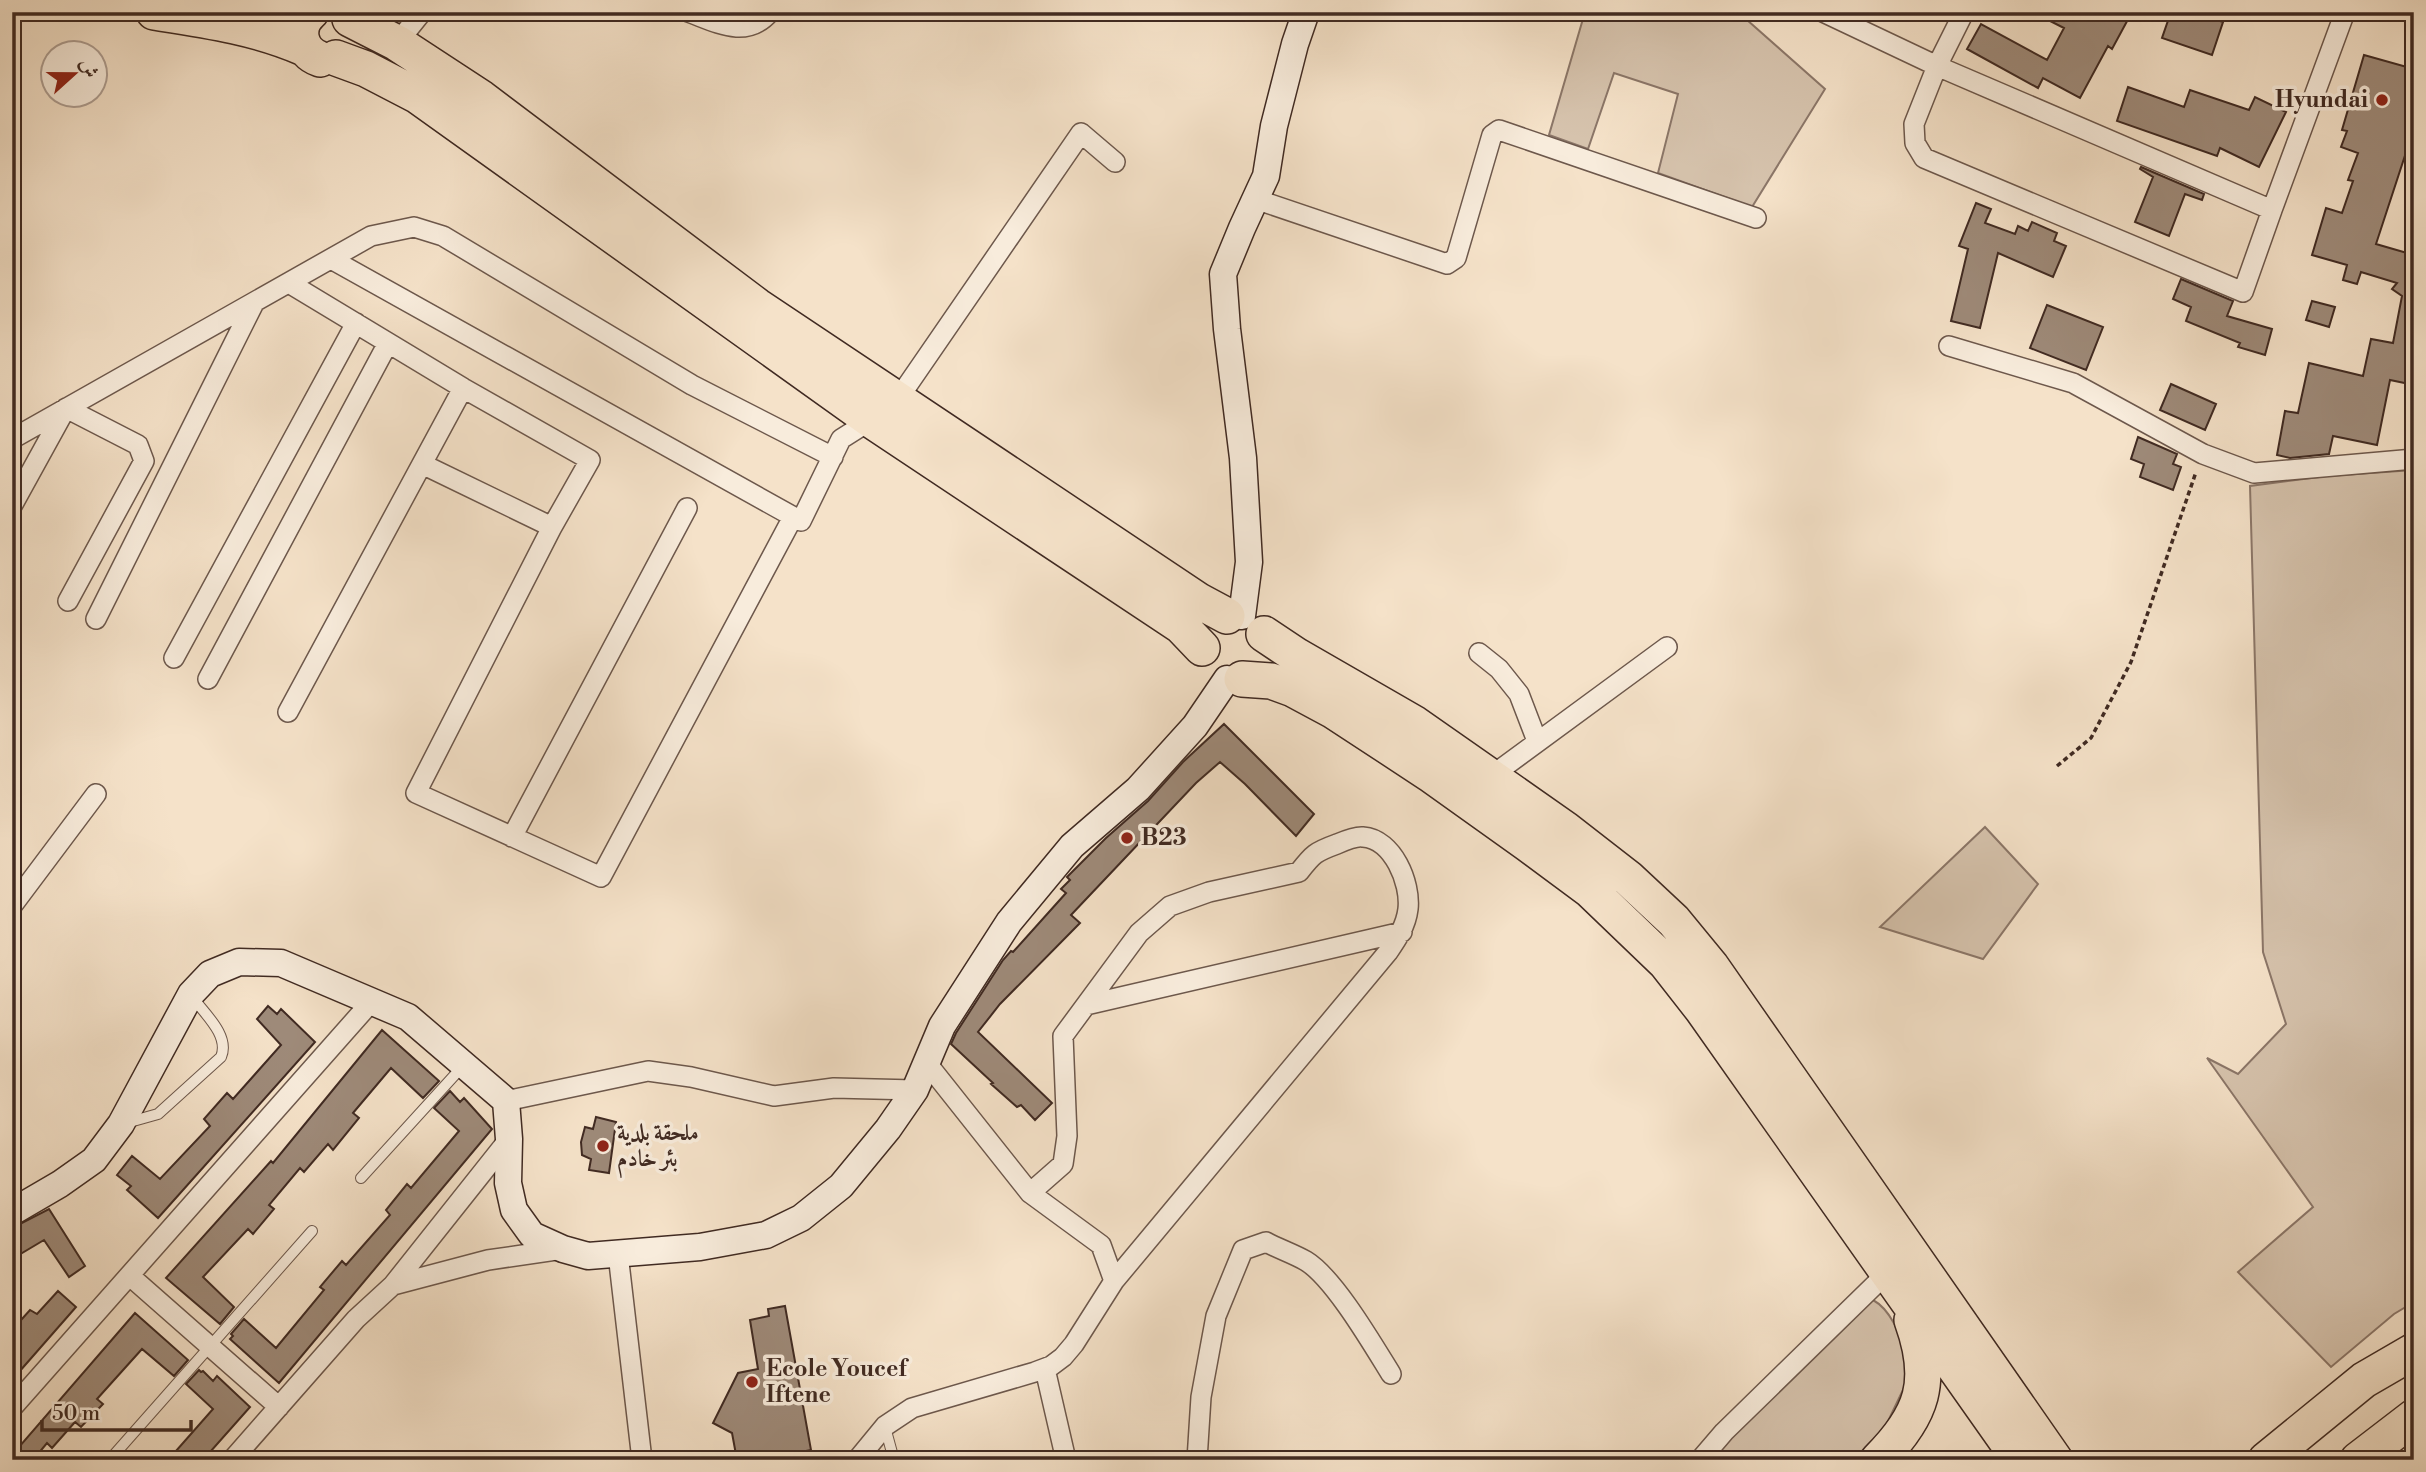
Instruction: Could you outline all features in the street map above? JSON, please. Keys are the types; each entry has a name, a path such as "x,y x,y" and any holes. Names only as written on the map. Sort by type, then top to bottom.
{"highway":[{"path":"154,12 266,33 366,69 418,96 884,409 1181,626 1202,648"},
{"path":"312,12 302,25 300,37 320,53 346,52 352,42 353,30 346,15"},
{"path":"346,15 397,43 481,98 757,306 884,409 1199,601 1244,622 1297,656 1416,724 1565,829 1629,878 1674,922 1711,966 2055,1460"},
{"path":"1235,679 1255,673 1264,662 1267,648 1244,622 1214,622 1205,634 1202,648 1205,662 1214,673 1235,679 1271,681 1335,711 1430,774 1590,890 1666,963 1702,1009 2020,1460"},
{"path":"1878,1460 1914,1416 1922,1390 1924,1363 1920,1342 1895,1284"},
{"path":"2266,1460 2364,1380 2414,1351"},
{"path":"2358,1460 2414,1417"}],"street":[{"path":"397,43 422,12"},
{"path":"688,12 735,28 762,22 770,12"},
{"path":"1244,622 1249,562 1247,523 1243,458 1223,274 1266,176 1274,126 1306,12"},
{"path":"1823,12 1937,66 2272,210"},
{"path":"1964,12 1937,66 1914,124 1915,143 1924,158 2243,292 2345,12"},
{"path":"1255,199 1447,264 1456,258 1492,135 1499,130 1755,218"},
{"path":"331,259 801,521 841,439 884,409 1081,133 1115,162"},
{"path":"12,439 371,236 414,227 443,236 692,385 833,457"},
{"path":"289,283 463,388 590,460 552,527 416,793 601,877 793,517"},
{"path":"96,619 254,303"},
{"path":"174,658 356,323"},
{"path":"208,680 388,343"},
{"path":"1949,346 2073,383 2203,454 2254,473 2414,459"},
{"path":"288,712 463,388"},
{"path":"12,506 66,408"},
{"path":"66,408 138,446 144,461 68,601"},
{"path":"422,464 552,527"},
{"path":"512,837 687,508"},
{"path":"1490,777 1667,647"},
{"path":"1479,653 1499,669 1519,694 1537,741"},
{"path":"12,1212 94,1160 121,1124 191,994 210,974 239,962 260,962 281,963 408,1017 506,1101 508,1183 514,1210 532,1235 563,1249 588,1256 700,1247 766,1236 802,1218 841,1186 888,1129 915,1090 942,1026 1009,922 1072,846 1138,789 1235,679"},
{"path":"12,906 96,794"},
{"path":"857,1460 885,1426 912,1408 1045,1369 1063,1357 1114,1281 1402,932 1408,909 1407,886 1394,859 1381,844 1362,836 1312,854 1299,872 1209,892 1170,906 1139,933 1063,1035 1067,1136 1063,1164 1030,1193"},
{"path":"1086,1005 1402,932"},
{"path":"12,1408 372,1002"},
{"path":"926,1062 1030,1193 1101,1245 1114,1281"},
{"path":"506,1101 648,1071 691,1077 774,1096 834,1088 915,1090"},
{"path":"232,1460 356,1319 393,1285 509,1139"},
{"path":"1197,1460 1201,1397 1216,1316 1243,1250 1266,1242 1308,1262 1326,1279 1350,1310 1391,1374"},
{"path":"393,1285 488,1260 563,1249"},
{"path":"618,1254 642,1460"},
{"path":"130,1276 279,1407"},
{"path":"1700,1460 1724,1432 1895,1284"},
{"path":"1045,1369 1066,1460"}],"lane":[{"path":"121,1124 158,1114 221,1057 225,1048 222,1038 191,994"},
{"path":"361,1178 464,1065"},
{"path":"113,1456 312,1231"},
{"path":"885,1426 894,1460"}],"path":[{"path":"2057,766 2091,738 2131,662 2203,454"}],"shaded area":[{"path":"1585,12 1738,12 1825,89 1752,207 1658,173 1678,94 1614,73 1588,149 1549,135"},
{"path":"2414,470 2414,578 2409,641 2414,679 2414,1302 2394,1314 2331,1367 2238,1272 2313,1207 2207,1058 2238,1074 2286,1024 2263,952 2250,486 2327,476"},
{"path":"1985,827 2038,884 1983,959 1880,927"},
{"path":"1873,1300 1881,1305 1893,1321 1913,1369 1880,1438 1849,1460 1712,1460 1729,1437"}],"building":[{"path":"2032,12 2132,12 2112,49 2108,46 2080,98 2043,78 2038,88 1967,49 1981,24 2047,60 2064,28"},
{"path":"2171,12 2194,12 2223,22 2212,55 2162,38"},
{"path":"2364,55 2414,69 2414,128 2376,244 2414,255 2414,385 2390,380 2377,445 2333,436 2329,454 2290,458 2277,455 2285,411 2298,413 2309,363 2363,376 2371,339 2393,343 2402,296 2392,289 2397,283 2361,272 2357,284 2343,280 2347,265 2312,255 2326,208 2342,213 2353,181 2348,180 2358,153 2341,147 2347,131 2342,130"},
{"path":"2128,87 2184,107 2190,90 2249,110 2255,97 2286,112 2259,167 2220,148 2217,156 2117,121"},
{"path":"2141,167 2204,194 2202,200 2185,194 2169,236 2135,222 2153,177 2140,169"},
{"path":"1976,203 1991,209 1985,223 2015,234 2018,226 2028,231 2032,222 2057,233 2054,241 2066,246 2053,277 1998,253 1980,328 1951,321 1968,249 1959,246"},
{"path":"2181,279 2233,301 2227,316 2272,329 2265,355 2238,347 2240,343 2186,321 2191,307 2173,299"},
{"path":"2312,301 2335,307 2329,327 2306,320"},
{"path":"2047,305 2103,327 2086,370 2030,348"},
{"path":"2171,384 2216,404 2205,430 2160,410"},
{"path":"2138,437 2177,454 2173,464 2181,467 2173,490 2140,477 2144,464 2131,459"},
{"path":"1224,724 1314,814 1296,836 1220,762 1196,783 1071,915 1080,923 1000,1004 978,1032 1052,1103 1035,1120 1021,1105 1017,1107 991,1084 993,1083 951,1044 956,1033 1003,960 1066,893 1061,889 1070,880 1067,877 1148,801 1183,762"},
{"path":"268,1006 277,1014 281,1009 315,1042 158,1218 127,1190 131,1186 117,1175 132,1156 160,1179 210,1126 204,1119 227,1093 233,1099 281,1045 257,1019"},
{"path":"382,1030 439,1081 423,1098 391,1068 353,1113 359,1118 333,1150 328,1144 304,1172 300,1168 269,1205 274,1209 253,1234 248,1229 203,1277 234,1307 220,1324 166,1278 271,1161 273,1163"},
{"path":"450,1091 460,1102 464,1098 492,1129 279,1383 230,1339 233,1336 231,1334 244,1319 276,1348 324,1290 320,1287 342,1261 346,1265 390,1215 386,1210 407,1184 411,1188 459,1131 434,1108"},
{"path":"596,1117 616,1122 609,1173 589,1170 591,1159 582,1155 581,1142 585,1127 593,1129"},
{"path":"49,1209 85,1266 69,1277 44,1240 12,1259 12,1228"},
{"path":"58,1291 76,1307 12,1380 12,1330 30,1310 37,1314"},
{"path":"785,1306 811,1450 760,1460 737,1460 732,1433 713,1423 738,1373 758,1369 750,1320 769,1316 768,1309"},
{"path":"135,1313 188,1360 174,1376 142,1349 97,1399 103,1404 81,1427 75,1422 52,1448 47,1443 33,1460 12,1460 12,1455"},
{"path":"199,1370 213,1381 217,1376 250,1407 203,1460 168,1460 213,1409 186,1384"}],"place":[{"name":"Hyundai","path":"2382,100"},
{"name":"B23","path":"1127,838"},
{"name":"ملحقة بلدية بئر خادم","path":"603,1146"},
{"name":"Ecole Youcef Iftene","path":"752,1382"}]}
